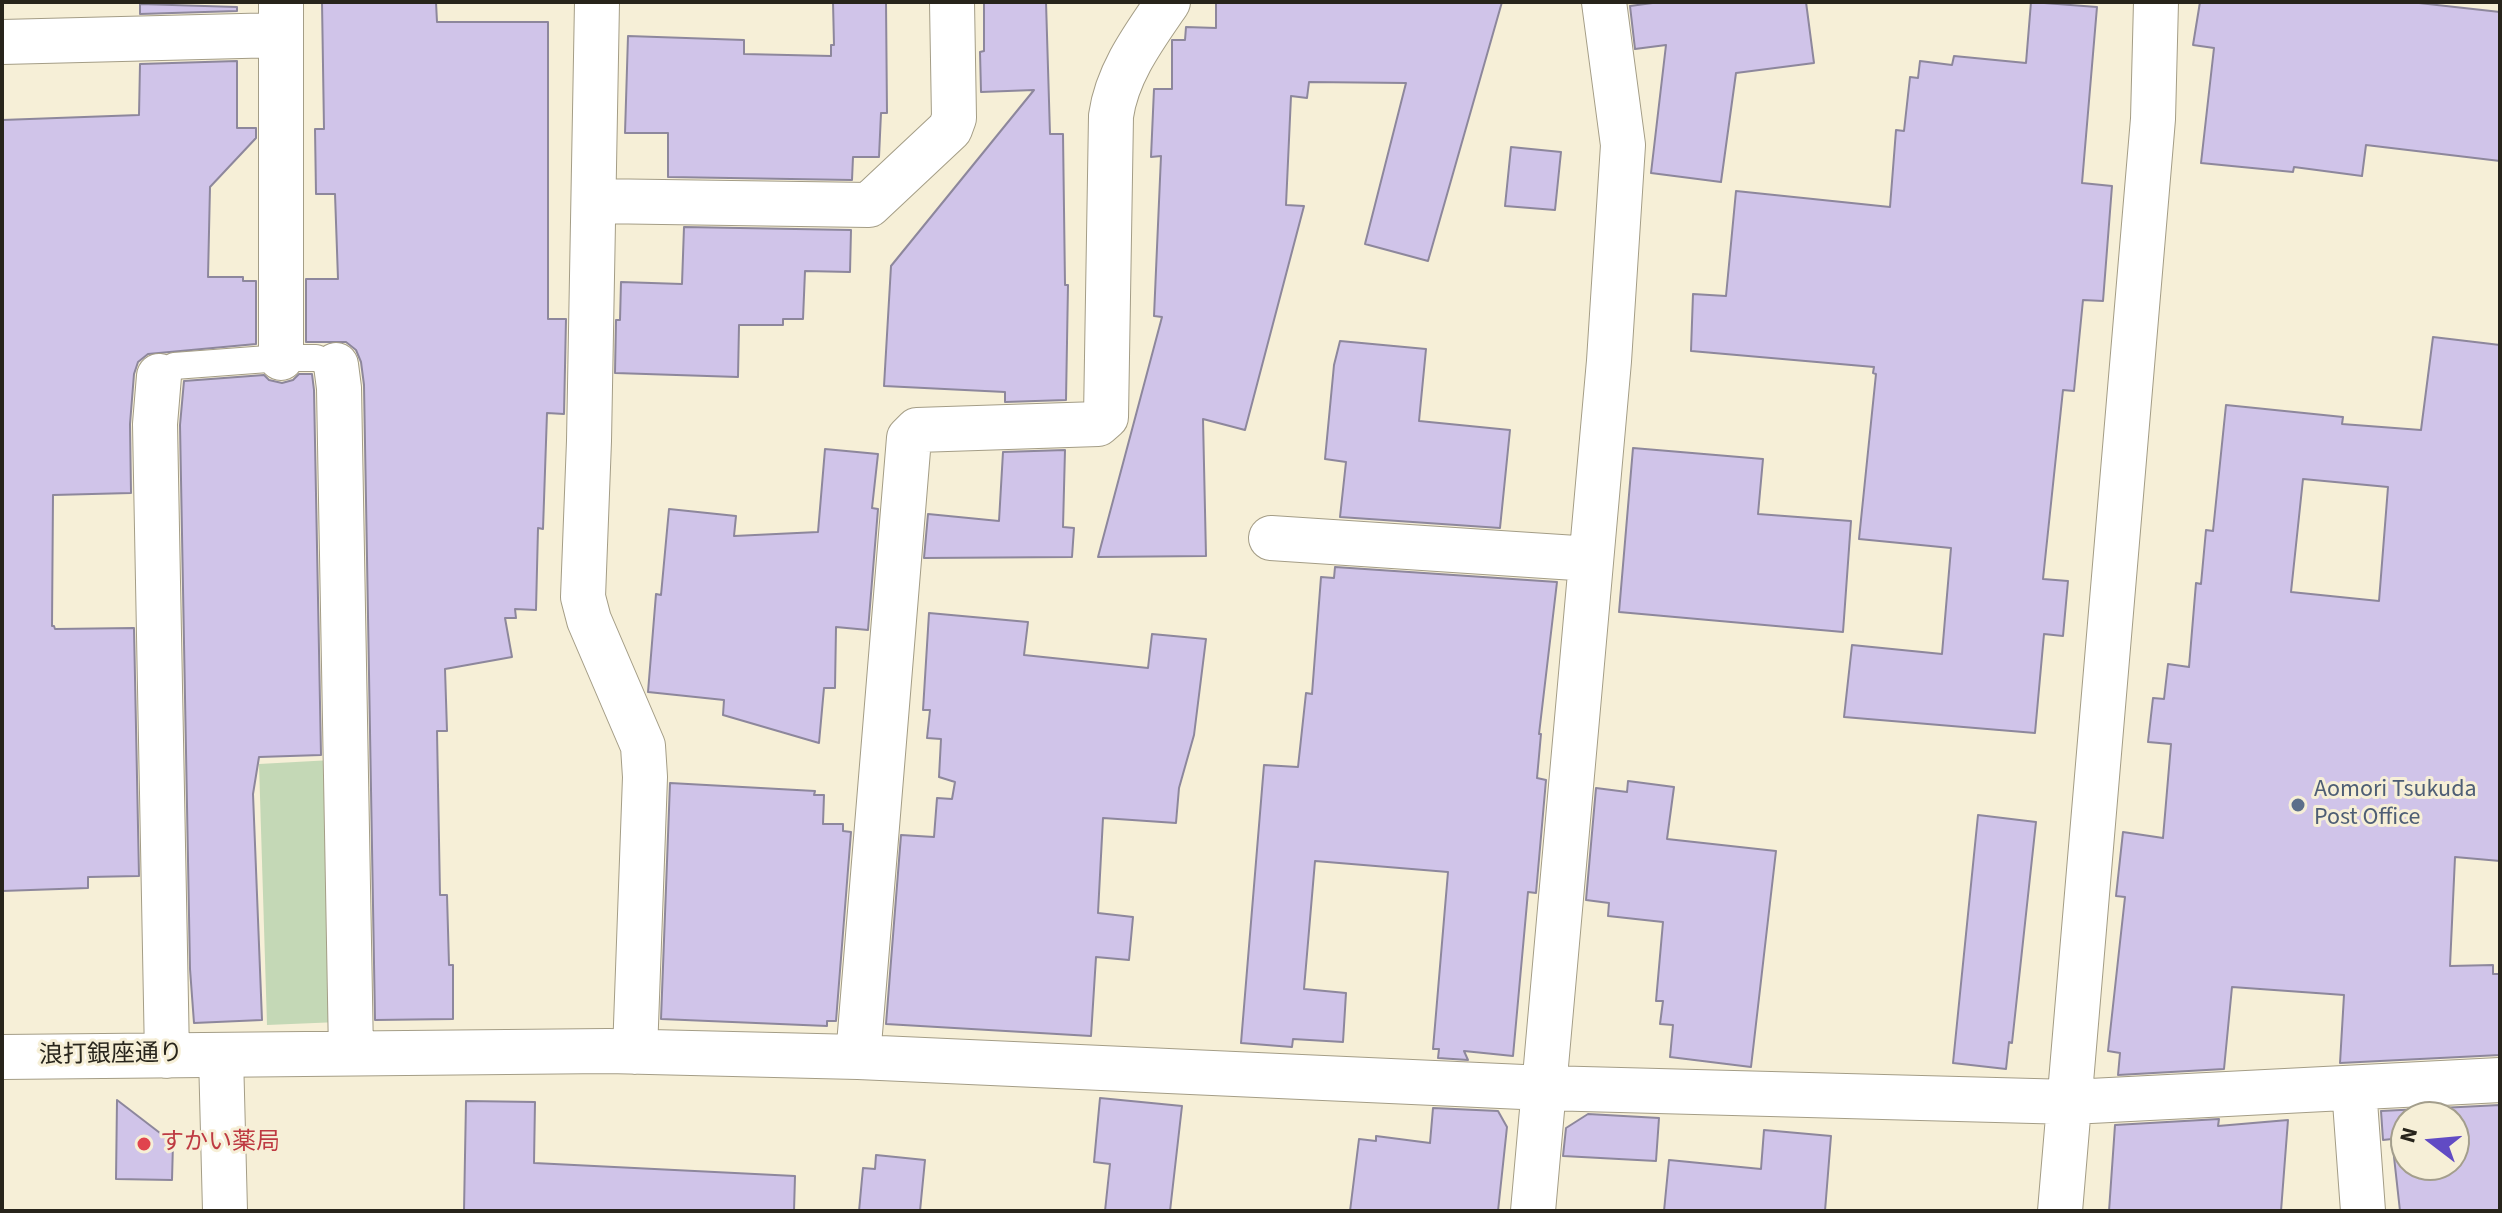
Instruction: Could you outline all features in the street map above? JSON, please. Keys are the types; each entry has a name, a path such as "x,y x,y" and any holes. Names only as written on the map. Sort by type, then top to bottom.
{"street":[{"path":"597,2 583,597 589,620 643,746 645,777 635,1052"},
{"path":"594,201 869,205 950,129 954,118 952,2"},
{"path":"858,1057 909,438 917,430 1098,424 1106,417 1112,106 1125,69 1168,2"},
{"path":"1533,1211 1591,559 1623,145 1604,2"},
{"path":"2060,1211 2153,119 2156,2"},
{"path":"2,42 281,18 281,358"},
{"path":"336,365 339,388 351,1053"},
{"path":"159,376 155,424 162,656 167,1056"},
{"path":"1271,538 1591,559"},
{"name":"浪打銀座通り","path":"2,1057 635,1052 858,1057 1545,1088 2071,1102 2500,1080"},
{"path":"221,1055 225,1211"},
{"path":"2354,1088 2363,1211"}],"lane":[{"path":"159,376 174,366 281,358 316,358 336,365"}],"green space":[{"path":"332,760 339,1022 267,1025 259,764"}],"building":[{"path":"322,2 436,2 437,22 548,22 548,319 566,319 564,414 547,413 543,529 538,528 536,610 515,609 516,618 505,618 512,657 445,669 447,731 437,731 440,895 447,895 449,965 453,965 453,1019 375,1020 364,385 356,350 346,342 306,342 306,279 338,279 335,194 316,194 315,129 324,129"},
{"path":"833,2 886,2 887,113 881,113 879,157 853,157 852,180 668,177 668,133 625,133 628,36 744,40 744,54 831,56 831,45 834,45"},
{"path":"984,2 1046,2 1050,134 1063,134 1065,285 1068,285 1066,400 1005,402 1005,392 884,386 891,266 1034,90 981,92"},
{"path":"1216,2 1502,2 1428,261 1365,244 1406,83 1309,82 1307,98 1291,96 1286,205 1304,206 1245,430 1203,419 1206,556 1098,557 1162,317 1154,316 1161,156 1151,157 1154,89 1172,89 1172,40 1185,40 1186,27 1216,28"},
{"path":"1660,2 1806,2 1814,63 1736,73 1721,182 1651,173 1666,45 1635,49 1630,6"},
{"path":"2031,2 2097,7 2082,183 2112,186 2103,301 2083,300 2074,391 2063,390 2043,579 2068,581 2063,636 2044,634 2035,733 1844,717 1852,645 1942,654 1951,548 1859,539 1876,374 1873,373 1874,367 1691,351 1693,294 1726,296 1736,191 1890,207 1896,130 1904,131 1910,77 1918,78 1920,61 1952,65 1954,56 2026,63"},
{"path":"2200,2 2410,2 2500,12 2500,161 2366,145 2362,176 2294,167 2293,172 2201,163 2214,48 2193,45"},
{"path":"140,4 237,7 237,11 140,14"},
{"path":"237,61 237,128 256,128 256,138 210,187 208,277 243,277 243,281 256,281 256,344 148,354 138,362 134,374 130,424 131,493 53,495 52,626 55,629 134,628 139,876 88,877 88,888 2,891 2,120 139,115 140,64"},
{"path":"1511,147 1561,152 1555,210 1505,206"},
{"path":"684,227 851,230 850,272 805,271 803,319 783,319 783,325 739,325 738,377 615,373 616,320 620,320 621,282 682,284"},
{"path":"2433,337 2500,345 2500,861 2455,857 2450,966 2493,965 2493,974 2500,974 2500,1055 2340,1063 2344,995 2232,987 2224,1069 2118,1075 2120,1053 2108,1051 2125,897 2116,896 2123,832 2163,838 2171,744 2148,742 2153,698 2164,699 2168,664 2189,667 2196,583 2201,584 2206,530 2213,531 2226,405 2343,417 2342,424 2421,430","holes":["2303,479 2388,487 2379,601 2291,592"]},
{"path":"1340,341 1426,349 1419,421 1510,430 1500,528 1340,517 1346,462 1325,459 1334,365"},
{"path":"299,374 312,374 314,390 321,755 259,757 253,794 262,1020 194,1023 190,969 180,425 184,381 264,375 269,380 282,383 293,380"},
{"path":"1633,448 1763,459 1758,514 1851,521 1843,632 1619,612"},
{"path":"825,449 878,454 872,508 878,509 868,630 836,627 835,688 824,688 819,743 723,715 724,700 648,692 656,594 661,595 669,509 736,516 734,536 818,532"},
{"path":"1065,450 1063,527 1074,528 1072,557 924,558 928,514 999,521 1003,452"},
{"path":"1335,567 1557,582 1539,734 1537,778 1546,780 1536,893 1528,892 1513,1056 1464,1051 1468,1060 1438,1058 1439,1049 1433,1049 1448,872 1315,861 1304,989 1346,993 1343,1042 1293,1039 1292,1047 1241,1043 1264,765 1298,767 1306,693 1312,694 1321,577 1334,578"},
{"path":"929,613 1028,622 1024,655 1148,668 1152,634 1206,639 1194,735 1179,788 1176,823 1103,818 1098,913 1133,917 1129,960 1096,957 1091,1036 886,1024 901,835 934,837 937,798 952,799 955,782 939,777 941,739 927,738 930,710 923,710"},
{"path":"1628,781 1674,787 1667,839 1776,851 1751,1067 1670,1057 1673,1025 1660,1024 1663,1001 1656,1001 1663,922 1608,916 1609,903 1586,900 1596,788 1627,792"},
{"path":"670,783 815,791 814,795 824,795 823,824 843,824 843,831 851,832 836,1021 827,1021 827,1026 661,1019"},
{"path":"1978,815 2036,822 2012,1043 2009,1042 2006,1069 1953,1063"},
{"path":"1100,1098 1182,1106 1170,1211 1105,1211 1110,1164 1094,1162"},
{"path":"117,1100 173,1143 172,1180 116,1179"},
{"path":"466,1101 535,1102 534,1163 795,1176 794,1211 464,1211"},
{"path":"2500,1105 2500,1211 2400,1211 2397,1181 2470,1181 2470,1107"},
{"path":"1433,1108 1498,1111 1507,1127 1498,1211 1350,1211 1359,1139 1376,1141 1376,1136 1430,1143"},
{"path":"2381,1111 2390,1111 2390,1139 2383,1140"},
{"path":"1588,1114 1659,1118 1656,1161 1563,1156 1566,1128"},
{"path":"2219,1119 2218,1126 2288,1120 2281,1211 2109,1211 2115,1125"},
{"path":"1764,1130 1831,1136 1825,1211 1664,1211 1669,1160 1761,1169"},
{"path":"876,1155 925,1160 920,1211 859,1211 863,1168 875,1169"}],"place":[{"name":"Aomori Tsukuda Post Office","path":"2298,805"},
{"name":"すかい薬局","path":"144,1144"}]}
